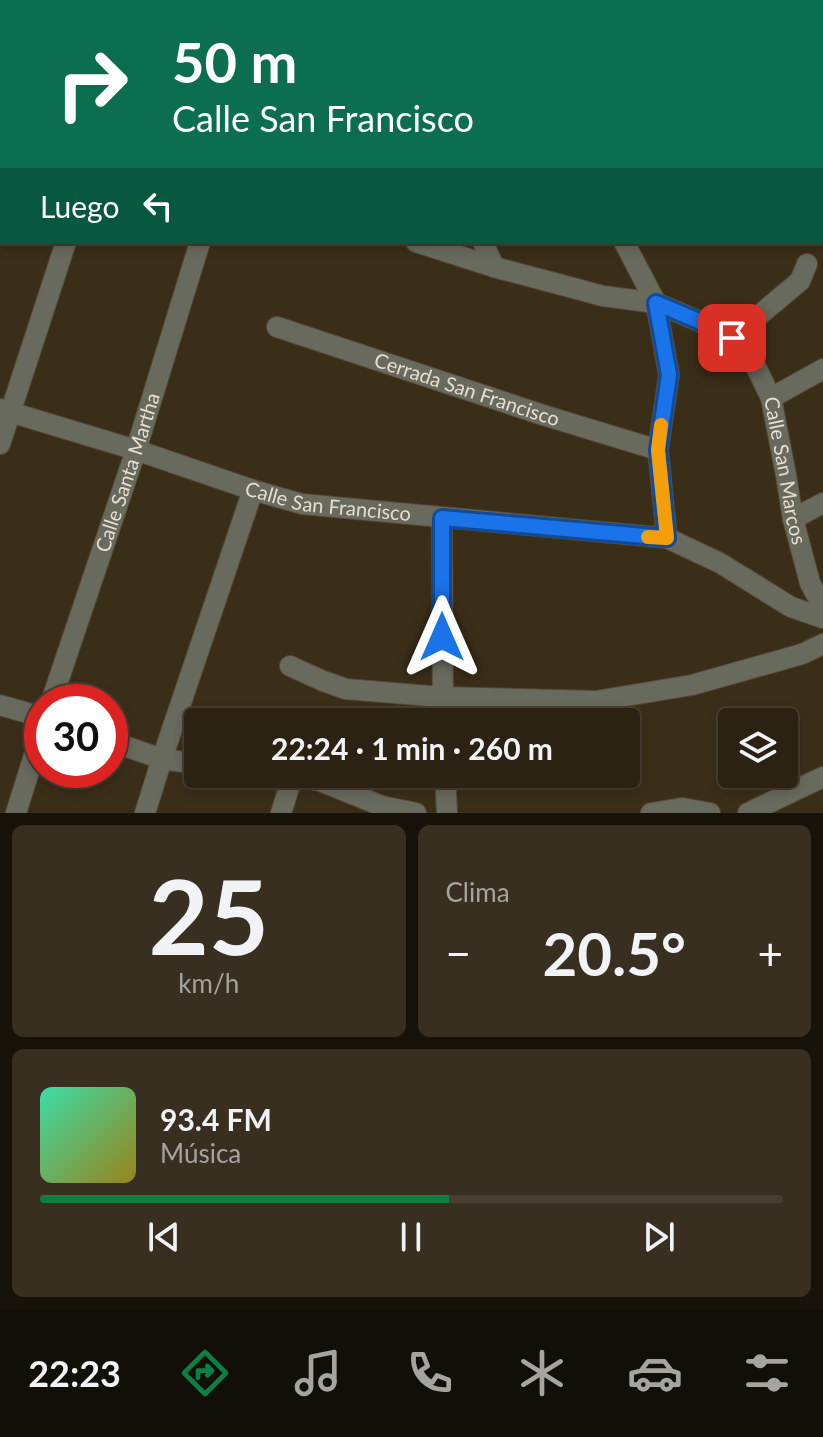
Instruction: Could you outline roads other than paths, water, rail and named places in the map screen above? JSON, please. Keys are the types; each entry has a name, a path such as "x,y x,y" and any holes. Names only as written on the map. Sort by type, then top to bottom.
{"street":[{"path":"0,444 5,410 65,244"},
{"name":"Calle Santa Martha","path":"57,684 136,450 199,244"},
{"name":"Calle San Marcos","path":"422,244 603,296 656,303 732,338 754,363 771,398 793,519 810,583 823,607"},
{"path":"484,244 494,267"},
{"path":"625,244 656,303 669,375 658,450 667,538 720,563 791,607 823,618"},
{"path":"732,338 800,281 807,264"},
{"name":"Cerrada San Francisco","path":"277,327 658,450"},
{"path":"771,398 823,369"},
{"name":"Calle San Francisco","path":"5,410 302,504 667,538"},
{"path":"145,813 253,490"},
{"path":"793,519 823,503"},
{"path":"442,518 442,708"},
{"path":"290,666 346,689 442,697 596,701 692,685 802,654 823,644"},
{"path":"0,705 24,712"},
{"path":"128,747 162,759 184,762"},
{"path":"748,813 823,777"},
{"path":"16,813 24,787"},
{"path":"281,813 289,788"},
{"path":"337,788 382,806 416,813"},
{"path":"446,788 447,813"},
{"path":"651,813 682,808 710,813"}]}
